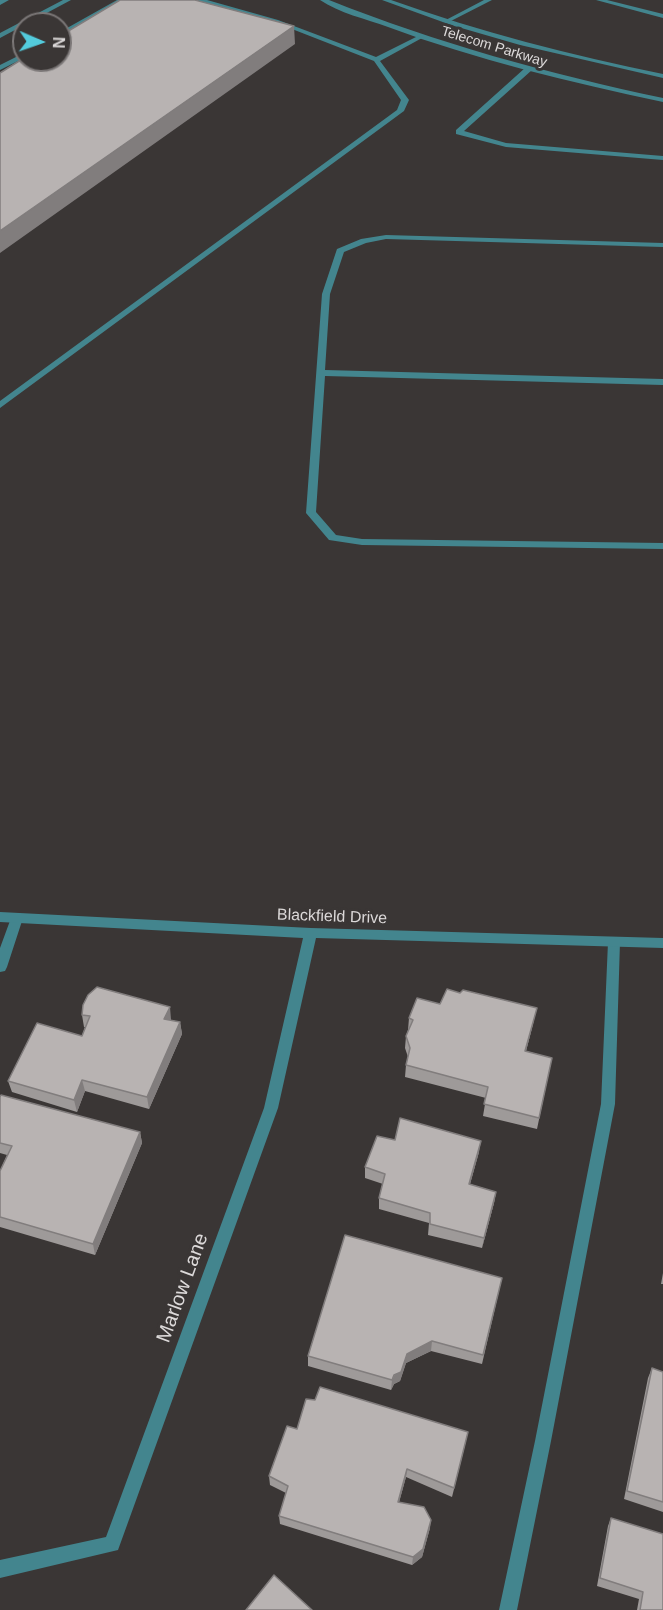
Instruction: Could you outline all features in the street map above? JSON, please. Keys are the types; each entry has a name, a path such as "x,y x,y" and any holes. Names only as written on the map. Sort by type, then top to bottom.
{"street":[{"path":"0,3 6,0"},
{"path":"0,36 68,0"},
{"path":"72,28 122,0"},
{"path":"0,405 400,111 405,100 376,60 276,21 199,0"},
{"name":"Telecom Parkway","path":"323,0 420,37 528,70 663,100"},
{"name":"Telecom Parkway","path":"384,0 445,22 577,59 663,76"},
{"path":"436,27 489,0"},
{"path":"599,0 654,10 663,16"},
{"path":"376,60 428,32"},
{"path":"528,70 459,132 506,145 663,158"},
{"path":"663,244 386,237 364,241 340,251 326,294 311,513 333,538 362,542 663,546"},
{"path":"321,373 663,382"},
{"name":"Blackfield Drive","path":"0,917 311,933 663,943"},
{"path":"0,967 17,918"},
{"name":"Marlow Lane","path":"0,1569 112,1544 271,1108 311,933"},
{"path":"507,1610 543,1441 608,1104 614,942"}],"building":[{"path":"120,0 195,0 294,26 0,231 0,73 12,66 12,72 72,72 72,29"},
{"path":"97,987 170,1007 164,1019 180,1022 147,1097 82,1080 74,1100 8,1081 37,1023 82,1036 90,1016 82,1015 83,1005 88,995"},
{"path":"447,989 460,993 463,990 537,1008 525,1051 552,1058 539,1118 484,1104 488,1087 406,1065 410,1048 406,1036 413,1020 409,1018 417,998 440,1004"},
{"path":"1,1095 140,1132 93,1244 0,1217 0,1171 12,1146 0,1143"},
{"path":"400,1118 481,1141 469,1184 496,1192 484,1238 430,1224 430,1213 379,1198 385,1174 365,1167 377,1136 395,1140"},
{"path":"345,1235 502,1278 483,1355 432,1341 407,1354 401,1372 394,1375 392,1380 308,1356"},
{"path":"652,1368 663,1372 663,1502 627,1491"},
{"path":"320,1387 468,1432 454,1488 407,1469 398,1502 424,1507 431,1520 423,1549 413,1557 279,1516 288,1486 269,1476 287,1426 297,1429 306,1399 315,1400"},
{"path":"611,1518 663,1534 663,1610 640,1610 643,1592 600,1578"},
{"path":"274,1575 312,1610 246,1610"}]}
